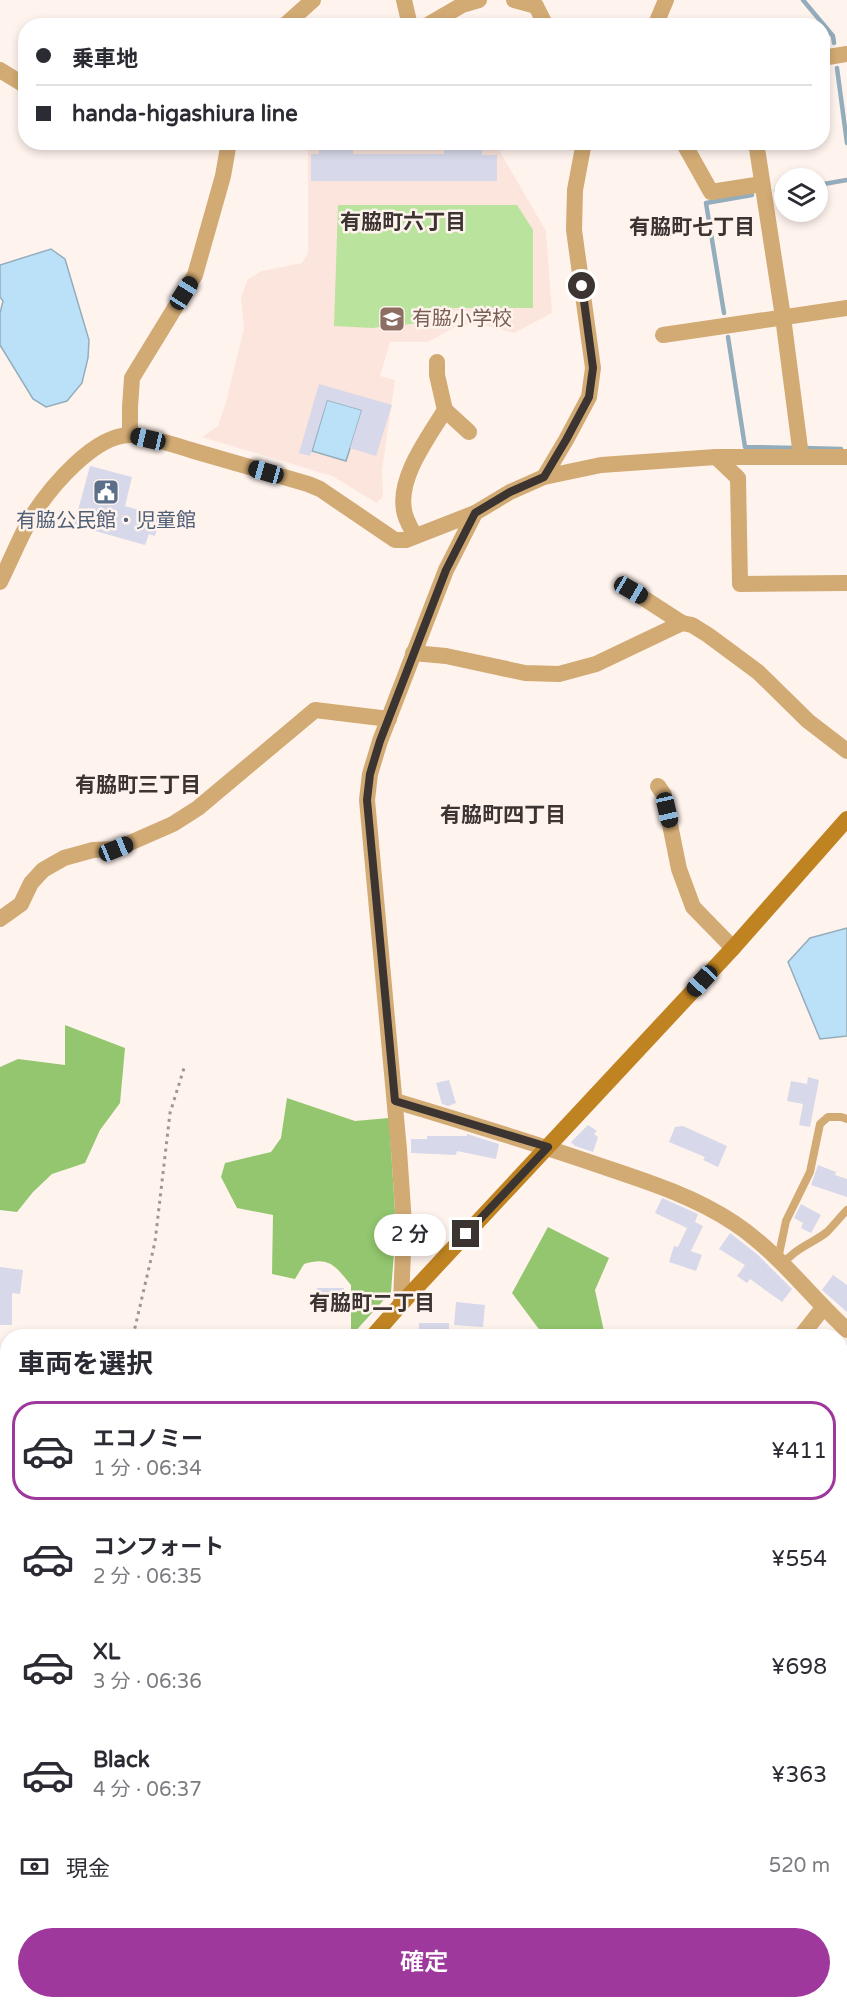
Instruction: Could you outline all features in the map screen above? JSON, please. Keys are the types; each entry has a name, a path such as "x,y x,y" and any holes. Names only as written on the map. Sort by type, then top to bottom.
{"main road":[{"path":"379,1329 733,948 847,819"}],"street":[{"path":"293,18 314,0"},
{"path":"404,0 408,18"},
{"path":"440,18 462,5 479,0"},
{"path":"514,0 536,3 543,18"},
{"path":"658,18 666,0"},
{"path":"830,57 847,54"},
{"path":"0,70 18,81"},
{"path":"130,435 132,378 195,275 223,176 228,150"},
{"path":"544,477 589,397 593,368 574,230 575,190 582,150"},
{"path":"687,150 711,192 762,184"},
{"path":"757,150 783,317 800,450"},
{"path":"663,335 847,308"},
{"path":"437,362 439,385 445,410 469,432"},
{"path":"415,537 404,512 402,496 407,477 426,439 445,410"},
{"path":"0,582 33,516 58,482 78,460 91,450 109,440 130,435 167,443 308,484 320,489 395,540 415,537 475,513 510,492 544,477 618,463 800,450 847,457"},
{"path":"716,457 738,478 740,584 847,583"},
{"path":"401,1304 404,1224 367,800 370,774 413,653 446,570 475,513"},
{"path":"631,590 682,623 692,625 708,635 758,672 808,721 847,751"},
{"path":"413,653 446,656 525,673 559,674 596,664 682,623"},
{"path":"0,919 21,904 31,883 43,870 64,858 93,850 116,849 173,824 198,808 315,710 389,719"},
{"path":"658,786 664,795 679,869 693,907 733,948"},
{"path":"395,1101 548,1147 653,1184 713,1210 737,1225 781,1261 846,1329"},
{"path":"807,1329 824,1308"}],"lane":[{"path":"781,1261 786,1221 810,1172 820,1124 828,1117 847,1119"},
{"path":"781,1261 829,1230 847,1210"}],"path":[{"path":"135,1329 155,1242 170,1113 185,1065"}],"shaded area":[{"name":"有脇小学校","path":"308,150 499,150 546,231 552,313 514,333 484,325 459,325 428,342 390,342 380,376 395,380 382,470 383,496 377,503 332,476 202,437 218,426 226,402 244,328 241,298 248,279 262,271 302,263 308,253"}],"green space":[{"path":"338,205 517,205 533,230 533,308 454,308 430,322 372,328 334,326"},
{"path":"65,1025 125,1048 120,1103 100,1130 85,1163 52,1174 17,1212 0,1210 0,1067 18,1059 65,1065"},
{"path":"287,1098 355,1121 389,1118 396,1226 391,1292 357,1329 351,1329 351,1285 332,1265 320,1261 304,1264 295,1279 272,1274 273,1215 237,1208 221,1177 225,1163 271,1152 281,1138"},
{"path":"548,1227 609,1258 595,1290 603,1329 539,1329 512,1293"}],"water":[{"path":"51,249 65,259 89,340 88,358 82,383 67,401 46,407 33,399 0,345 0,313 3,301 0,297 0,265"},
{"path":"327,400 362,410 346,461 312,451"},
{"path":"847,928 847,1036 820,1039 788,962 810,938"}],"building":[{"path":"319,150 353,150 353,154 444,154 444,150 482,150 482,155 497,155 497,181 311,181 311,154 319,154"},
{"path":"319,384 392,405 376,456 350,448 362,410 327,400 310,456 299,453"},
{"name":"有脇公民館・児童館","path":"90,466 132,477 125,506 160,516 155,536 149,534 145,545 74,525"},
{"path":"808,1077 819,1080 810,1127 799,1125 803,1104 787,1101 791,1081 807,1084"},
{"path":"449,1080 456,1103 448,1106 442,1104 436,1083"},
{"path":"588,1125 597,1131 594,1134 598,1137 593,1152 575,1146 571,1142"},
{"path":"683,1126 727,1146 718,1167 703,1160 705,1157 669,1142 675,1127"},
{"path":"467,1134 499,1144 496,1159 457,1151 456,1155 411,1153 411,1139 427,1139 427,1136 467,1136"},
{"path":"818,1165 847,1179 847,1197 811,1185"},
{"path":"662,1198 698,1214 695,1222 703,1226 691,1251 702,1255 696,1271 669,1262 674,1246 678,1247 687,1228 655,1213"},
{"path":"801,1204 821,1215 811,1233 801,1228 803,1223 794,1218"},
{"path":"730,1233 758,1255 792,1289 782,1302 750,1279 747,1283 737,1276 745,1265 719,1249"},
{"path":"0,1267 23,1270 20,1294 12,1293 12,1325 0,1325"},
{"path":"833,1275 847,1285 847,1312 822,1290"},
{"path":"317,1288 344,1288 345,1306 318,1306"},
{"path":"456,1302 485,1305 483,1327 454,1325"},
{"path":"419,1323 449,1323 449,1329 419,1329"}],"waterway":[{"path":"803,0 818,18"},
{"path":"830,32 834,43"},
{"path":"837,68 847,143"},
{"path":"828,183 847,180"},
{"path":"724,313 706,203 752,195"},
{"path":"728,337 745,447 796,448"},
{"path":"804,448 841,449"}],"place":[{"name":"有脇小学校","path":"392,319"},
{"name":"有脇公民館・児童館","path":"106,492"}],"district":[{"name":"有脇町六丁目","path":"403,222"},
{"name":"有脇町七丁目","path":"692,227"},
{"name":"有脇町三丁目","path":"138,785"},
{"name":"有脇町四丁目","path":"503,815"},
{"name":"有脇町二丁目","path":"372,1303"}],"route":[{"path":"466,1234 548,1147 395,1101 367,800 370,774 380,741 446,570 475,513 510,492 544,477 589,397 593,368 582,286"}]}
